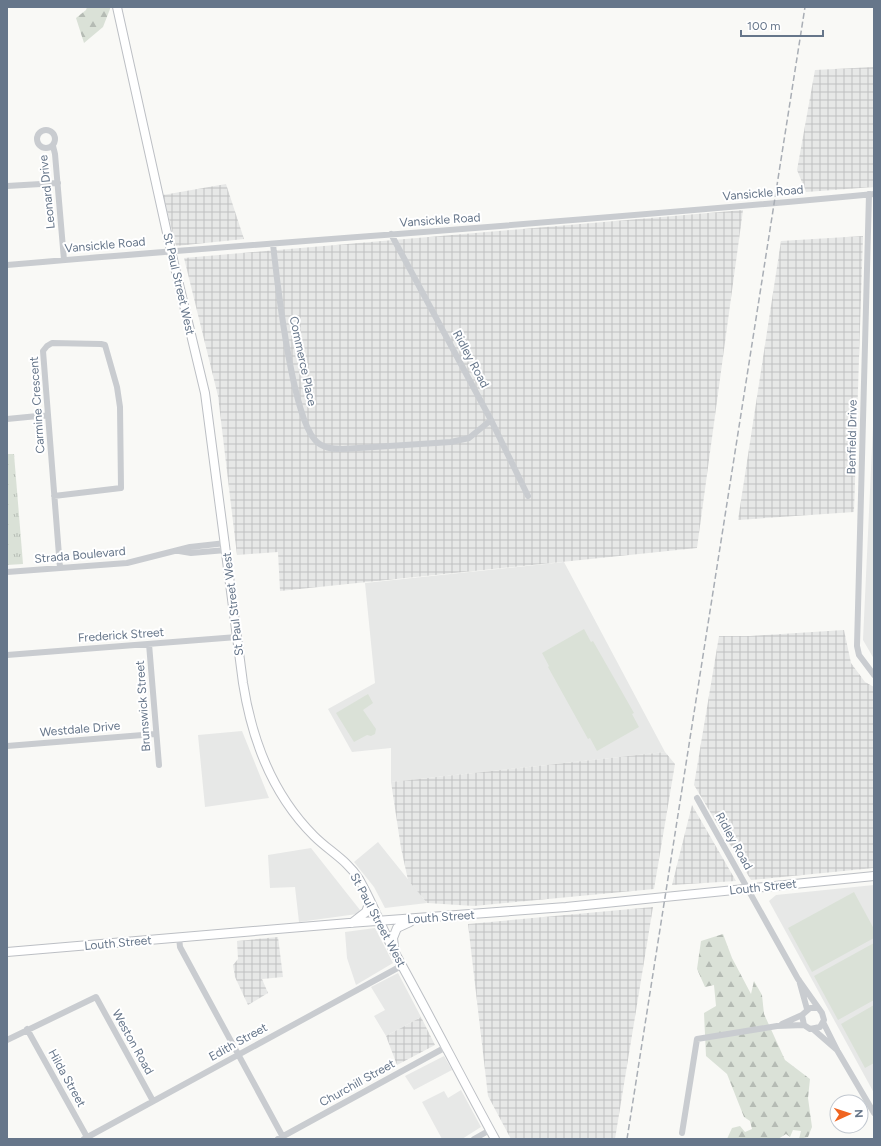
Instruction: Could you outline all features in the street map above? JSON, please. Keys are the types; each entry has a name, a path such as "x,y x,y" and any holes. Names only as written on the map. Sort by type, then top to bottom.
{"main road":[{"name":"St Paul Street West","path":"116,7 205,393 237,638 248,712 256,743 275,787 289,808 314,837 348,864 359,880 394,952 403,965 495,1139"},
{"name":"Louth Street","path":"7,952 352,923 566,907 874,876"},
{"path":"352,923 366,912 370,901"},
{"path":"394,952 393,938 397,928 400,925 424,918"}],"street":[{"name":"Leonard Drive","path":"53,146 58,182 64,260"},
{"path":"7,186 58,182"},
{"name":"Vansickle Road","path":"7,265 171,250 471,229 871,194"},
{"name":"Benfield Drive","path":"871,194 857,646 859,655 874,675"},
{"name":"Ridley Road","path":"391,234 491,420 528,496"},
{"name":"Commerce Place","path":"273,244 278,291 296,391 308,428 315,439 323,446 331,449 343,449 451,442 469,438 491,420"},
{"name":"Carmine Crescent","path":"54,496 121,488 120,407 105,345 52,343 46,346 43,356 48,415 54,496 60,568"},
{"path":"7,419 48,415"},
{"name":"Strada Boulevard","path":"7,572 128,563 152,556 178,551 190,546 226,547"},
{"name":"Frederick Street","path":"7,655 237,638"},
{"name":"Brunswick Street","path":"149,644 155,734 159,766"},
{"name":"Westdale Drive","path":"7,746 155,734"},
{"name":"Ridley Road","path":"697,798 798,979 817,1008"},
{"path":"179,937 180,947 281,1138"},
{"name":"Edith Street","path":"85,1138 403,965"},
{"name":"Ridley Road","path":"798,979 807,1009"},
{"name":"Weston Road","path":"27,1030 96,997 153,1101"},
{"path":"777,1026 802,1015 807,1009 817,1008 823,1016 823,1022 836,1050 874,1113"},
{"path":"802,1015 804,1025"},
{"path":"814,1030 820,1027 823,1022"},
{"path":"682,1133 697,1039 777,1026 804,1025 814,1030 836,1050"},
{"path":"7,1040 27,1030"},
{"name":"Hilda Street","path":"27,1030 85,1138"},
{"name":"Churchill Street","path":"281,1138 446,1047"},
{"path":"474,1139 490,1130"}],"shaded area":[{"path":"874,67 874,187 806,192 797,170 815,70"},
{"path":"226,184 244,239 176,246 163,195"},
{"path":"743,210 697,548 280,591 278,552 237,555 218,396 184,258"},
{"path":"863,236 854,512 738,520 781,241"},
{"path":"874,405 874,659 863,640"},
{"path":"564,562 665,752 391,782 391,748 352,752 328,709 375,683 365,583"},
{"path":"844,630 851,663 865,682 874,687 874,868 751,880 694,785 719,636 750,636"},
{"path":"242,731 269,798 205,807 198,735"},
{"path":"665,752 675,764 654,889 474,906 427,903 408,880 401,848 391,782"},
{"path":"692,805 736,881 672,885"},
{"path":"378,842 427,903 385,908 374,887 354,862"},
{"path":"311,848 360,910 357,914 299,922 295,887 270,888 268,855"},
{"path":"874,885 874,1093 769,901 776,895"},
{"path":"653,907 615,1139 511,1139 488,1096 468,924"},
{"path":"375,928 393,963 356,985 347,958 345,932"},
{"path":"278,937 283,977 262,979 268,993 248,1005 235,977 233,965 238,959 237,941"},
{"path":"398,973 421,1017 386,1036 374,1016 385,1010 371,987"},
{"path":"421,1017 435,1045 397,1065 386,1036"},
{"path":"444,1056 452,1070 414,1090 405,1076"},
{"path":"461,1090 481,1127 462,1139 442,1139 422,1102 444,1091 448,1098"}],"green space":[{"path":"87,7 110,7 110,9 103,27 84,43 76,18 86,10"},
{"path":"7,454 14,454 23,564 7,565"},
{"path":"584,629 591,642 593,641 634,713 632,714 639,727 597,751 590,738 588,739 548,667 549,666 542,653"},
{"path":"368,694 373,703 363,710 376,729 375,734 371,736 367,735 354,742 336,713"},
{"path":"854,892 874,929 874,938 812,972 788,928"},
{"path":"723,934 732,958 751,994 754,981 762,995 764,1014 785,1060 810,1079 808,1098 812,1127 808,1137 799,1139 801,1131 793,1130 790,1137 786,1134 778,1139 727,1139 732,1128 740,1126 745,1132 752,1129 750,1121 744,1117 727,1074 706,1056 704,1013 716,1006 714,985 705,987 697,969 701,941"},
{"path":"874,943 874,1000 838,1020 814,976"},
{"path":"874,1005 874,1063 865,1068 841,1024"}],"railway":[{"path":"627,1139 805,7"}]}
